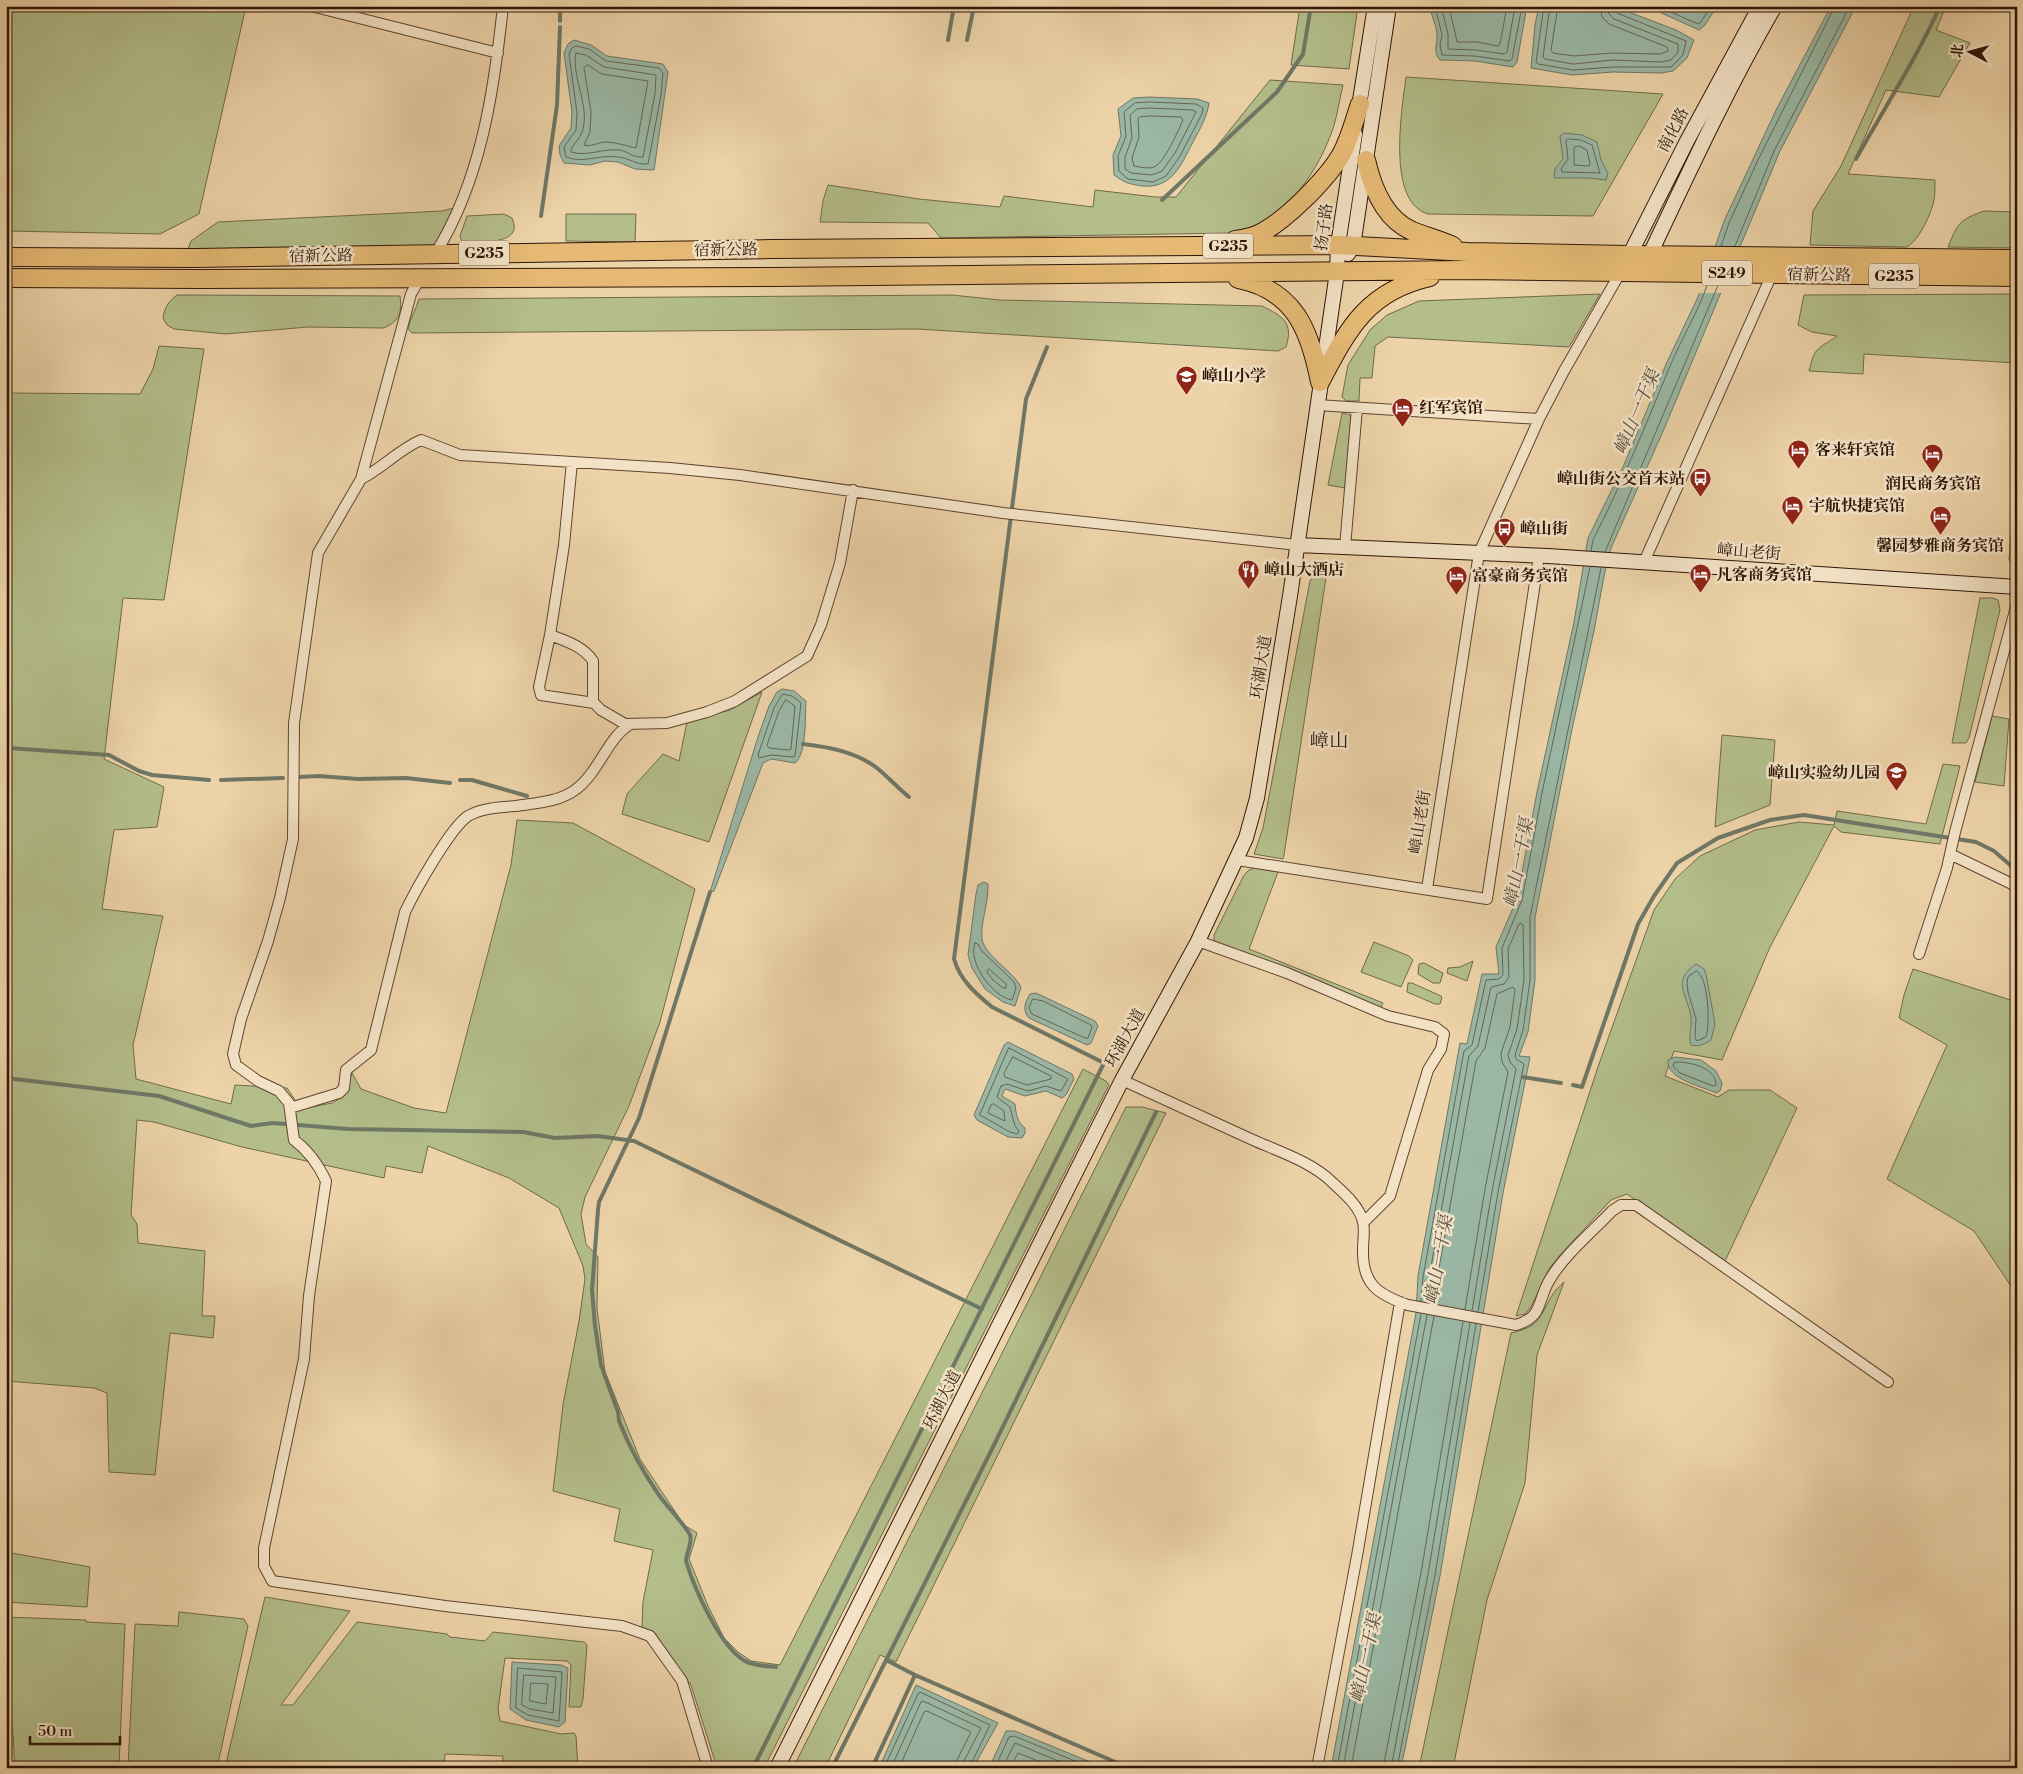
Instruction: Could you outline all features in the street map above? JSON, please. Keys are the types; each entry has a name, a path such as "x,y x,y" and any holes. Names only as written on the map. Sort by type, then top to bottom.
{"highway":[{"path":"1208,246 1255,235 1292,210 1312,192 1340,156 1349,137 1360,104"},
{"path":"1366,160 1377,194 1387,210 1398,222 1412,230 1468,252"},
{"name":"G235","path":"772,249 1346,245 1468,252 1650,255 1682,264"},
{"name":"宿新公路","path":"6,257 196,258 772,249 772,277 201,280 6,278"},
{"name":"宿新公路","path":"1772,266 2017,259"},
{"name":"G235","path":"772,277 1465,270 1620,273 1642,272 1682,264"},
{"name":"宿新公路","path":"1682,264 2017,277"},
{"path":"1320,382 1342,340 1352,326 1375,303 1396,288 1413,281 1465,270"},
{"path":"1206,272 1253,282 1270,289 1287,302 1299,318 1307,334 1314,354 1320,382"}],"main road":[{"name":"扬子路","path":"1346,245 1360,104 1375,6"},
{"name":"扬子路","path":"1337,272 1346,245 1366,160 1389,6"},
{"name":"南化路","path":"1620,273 1686,141 1760,6"},
{"name":"南化路","path":"1642,272 1701,144 1775,6"},
{"name":"环湖大道","path":"777,1768 1122,1080 1198,941 1246,838 1257,798 1337,272"},
{"name":"嶂山老街","path":"1297,544 1544,556 2017,587"}],"street":[{"path":"311,6 498,53"},
{"path":"435,254 446,237 463,201 484,132 496,72 503,6"},
{"path":"1638,562 1772,266"},
{"name":"嶂山老街","path":"1427,889 1479,553 1539,419 1620,273"},
{"path":"420,278 411,294 361,478 318,553 294,723 293,839 270,932 241,1019 233,1054 236,1065 258,1081 279,1091 289,1103 294,1140 305,1148 319,1167 326,1181 309,1296 304,1360 264,1548 264,1566 272,1581 444,1606 622,1626 650,1636 682,1681 708,1768"},
{"path":"1316,405 1539,419"},
{"path":"1345,547 1357,408"},
{"path":"361,478 377,471 406,446 421,440 460,455 740,475 1004,513 1297,544"},
{"path":"572,462 564,545 550,635 539,687 542,695 594,703 601,710 625,724 667,723 707,712 735,701 807,656 820,625 840,563 853,490"},
{"path":"1237,860 1487,899 1544,556"},
{"path":"1919,954 1947,868 2017,603"},
{"path":"550,635 579,647 593,661 594,703"},
{"path":"290,1108 339,1093 344,1088 346,1070 370,1050 405,912 412,897 455,828 468,816 481,810 554,799 568,795 585,782 597,768 622,728 630,724"},
{"path":"1950,854 2017,888"},
{"path":"1198,941 1287,973 1388,1016 1435,1027 1444,1034 1441,1049 1428,1070 1390,1196 1363,1223"},
{"path":"1122,1080 1293,1158 1332,1182 1360,1214 1363,1223 1362,1265 1366,1278 1377,1289 1404,1303 1516,1325 1529,1321 1536,1314 1549,1282 1559,1267 1612,1211 1620,1205 1636,1205 1888,1382"},
{"path":"1317,1768 1404,1303"}],"green space":[{"path":"12,6 246,6 199,214 160,234 6,231 6,66"},
{"path":"1300,6 1358,6 1349,69 1291,65"},
{"path":"1914,6 1946,6 1936,30 1970,43 1939,97 1886,90 1848,174 1935,180 1934,200 1927,219 1920,234 1906,247 1810,245 1813,211 1841,166"},
{"path":"1406,77 1663,94 1593,216 1428,214 1415,206 1406,192 1402,174 1400,131"},
{"path":"1270,80 1343,85 1331,134 1324,151 1305,183 1293,198 1279,210 1264,221 1247,229 1229,233 941,238 928,223 820,222 823,201 828,185 919,199 1000,207 1004,196 1093,207 1095,190 1155,197 1176,197"},
{"path":"454,208 434,246 188,249 191,241 218,222 442,211"},
{"path":"1984,211 2017,212 2017,248 1948,247 1960,223"},
{"path":"504,214 512,218 514,226 511,234 506,238 492,241 462,242 460,236 467,216"},
{"path":"566,214 636,214 635,242 566,241"},
{"path":"1600,294 1569,347 1388,337 1375,346 1372,378 1360,378 1359,401 1346,401 1342,397 1348,365 1370,330 1387,315 1419,301"},
{"path":"2017,294 2017,363 1864,354 1863,374 1809,371 1813,357 1818,349 1837,336 1812,332 1798,325 1804,295"},
{"path":"177,295 400,296 401,307 397,319 384,328 308,327 226,334 174,329 167,325 163,318 167,305"},
{"path":"952,295 1000,300 1262,306 1275,313 1284,321 1287,326 1288,338 1286,347 1278,351 917,329 412,333 408,329 419,299"},
{"path":"159,346 204,349 164,600 123,598 104,759 164,787 157,827 114,830 102,909 163,916 133,1045 136,1079 231,1104 235,1085 287,1088 301,1109 332,1103 344,1096 352,1073 361,1089 414,1108 446,1113 511,865 517,820 573,823 695,889 660,1022 629,1106 585,1197 581,1214 586,1244 598,1257 597,1308 605,1372 640,1459 684,1525 697,1533 689,1559 708,1606 724,1638 738,1652 751,1661 780,1665 1083,1069 1106,1081 1109,1085 764,1768 717,1768 691,1685 654,1632 642,1627 643,1602 653,1550 614,1541 620,1509 553,1491 563,1405 585,1279 583,1266 559,1208 509,1178 428,1146 422,1173 386,1166 384,1178 242,1147 154,1122 137,1120 131,1215 137,1224 138,1243 205,1251 202,1316 215,1316 213,1338 170,1333 155,1475 109,1472 107,1393 94,1388 6,1381 6,393 140,394 153,369"},
{"path":"1342,413 1351,415 1345,488 1328,485"},
{"path":"2017,460 2017,563 2009,560"},
{"path":"1328,564 1283,859 1254,854 1263,828 1310,581 1316,571"},
{"path":"1980,598 1998,600 2000,610 1969,738 1966,743 1952,743"},
{"path":"762,692 709,842 622,814 627,794 663,754 679,761 687,722 730,710"},
{"path":"1992,716 2009,719 2004,786 1975,782"},
{"path":"1722,735 1775,740 1770,805 1715,827"},
{"path":"1943,764 1960,766 1940,844 1841,832 1834,826 1770,947 1722,1060 1674,1051 1665,1076 1718,1097 1729,1090 1770,1090 1797,1108 1725,1261 1627,1194 1611,1200 1560,1255 1549,1269 1531,1307 1525,1314 1516,1316 1599,1064 1654,910 1675,879 1700,856 1755,830 1799,822 1834,825 1837,811 1926,824"},
{"path":"1254,868 1278,872 1249,949 1383,1003 1380,1009 1217,944 1214,940 1214,935 1244,875"},
{"path":"1374,942 1409,956 1413,960 1401,987 1361,972"},
{"path":"1473,961 1467,981 1447,973 1448,968 1460,967"},
{"path":"1424,963 1443,973 1440,983 1433,983 1418,974 1419,964"},
{"path":"1913,969 2017,1002 2017,1295 1974,1231 1887,1179 1947,1045 1899,1018 1904,995"},
{"path":"1408,983 1441,996 1440,1004 1435,1004 1407,992"},
{"path":"1126,1107 1142,1107 1166,1113 896,1662 880,1655 825,1768 793,1768"},
{"path":"1564,1282 1537,1355 1525,1483 1487,1600 1453,1768 1419,1768 1511,1333 1527,1328 1537,1321 1554,1293"},
{"path":"6,1552 90,1567 87,1607 6,1602"},
{"path":"265,1597 350,1611 281,1705 293,1705 357,1622 485,1641 493,1632 584,1642 587,1645 581,1707 569,1707 571,1665 567,1661 505,1658 498,1709 500,1721 561,1734 574,1733 576,1736 578,1768 502,1768 503,1756 445,1754 444,1768 225,1768"},
{"path":"179,1612 244,1619 248,1626 217,1768 128,1768 135,1624 178,1626"},
{"path":"6,1617 86,1620 86,1622 125,1624 119,1768 15,1768"}],"water":[{"path":"1430,6 1527,6 1517,62 1513,67 1475,61 1440,60 1436,54 1437,33"},
{"path":"1539,6 1613,6 1676,30 1694,40 1687,58 1673,71 1661,73 1613,72 1572,75 1531,68 1535,25"},
{"path":"1638,6 1717,6 1705,25 1699,30 1657,11"},
{"name":"嶂山一干渠","path":"1831,6 1856,6 1780,151 1664,429 1611,548 1604,576 1535,918 1535,980 1528,1032 1519,1056 1530,1057 1503,1193 1440,1576 1401,1768 1331,1768 1416,1313 1418,1276 1460,1043 1467,1044 1482,974 1499,974 1496,947 1517,899 1537,792 1574,622 1588,538 1623,467 1667,362 1698,297 1724,221 1777,108"},
{"path":"574,40 591,45 607,56 663,64 668,72 654,170 635,169 618,162 605,161 590,165 564,163 560,155 559,146 571,128 572,112 564,53 568,44"},
{"path":"1133,98 1197,99 1209,103 1201,128 1180,167 1161,184 1142,186 1127,183 1114,175 1113,155 1121,136 1118,109"},
{"path":"1564,133 1582,135 1597,142 1601,160 1608,173 1606,180 1554,178 1555,169 1563,159 1560,136"},
{"path":"782,689 794,691 806,701 805,734 802,751 795,763 771,759 763,763 714,891 710,892 758,737 769,706 777,692"},
{"path":"984,882 988,884 988,891 982,939 988,951 1021,987 1015,1006 1003,1002 985,989 972,968 968,955 976,894 978,885"},
{"path":"1696,964 1704,969 1706,974 1715,1024 1711,1040 1697,1046 1691,1045 1690,1042 1691,1017 1682,983 1688,971"},
{"path":"1036,993 1095,1021 1098,1026 1091,1043 1087,1045 1029,1018 1025,1009 1026,1003 1030,994"},
{"path":"1008,1042 1072,1074 1074,1079 1066,1095 1062,1098 1046,1091 1025,1096 1005,1089 1002,1096 1015,1104 1016,1114 1025,1128 1022,1138 1008,1137 977,1120 974,1115 1004,1045"},
{"path":"1675,1057 1701,1060 1716,1071 1722,1083 1720,1091 1716,1093 1678,1077 1669,1067 1668,1060"},
{"path":"512,1662 561,1665 568,1668 565,1722 559,1727 526,1720 510,1709"},
{"path":"916,1685 998,1723 973,1768 879,1768"},
{"path":"1006,1731 1015,1731 1105,1768 989,1768"}],"pier":[{"path":"1713,246 1742,247 1723,293 1697,293"}],"waterway":[{"path":"560,6 560,21"},
{"path":"948,40 954,6"},
{"path":"967,40 974,6"},
{"path":"1162,200 1277,92 1303,54 1311,6"},
{"path":"1856,159 1910,65 1940,6"},
{"path":"541,216 557,105 560,27"},
{"path":"753,1768 1104,1063 992,1007 964,980 954,959 1026,399 1047,347"},
{"path":"803,744 851,754 869,762 909,797"},
{"path":"8,748 109,755 139,771 152,775 209,780"},
{"path":"299,777 406,778 450,783"},
{"path":"221,780 283,778"},
{"path":"460,780 472,780 527,796"},
{"path":"1573,1085 1582,1087 1638,924 1654,896 1677,863 1718,838 1770,820 1804,815 1976,842 1994,851 2017,871"},
{"path":"710,892 639,1118 599,1202 592,1290 595,1326 601,1365 618,1412 619,1421 649,1480 690,1535 691,1541 686,1561 709,1616 726,1643 745,1661 756,1665 776,1667"},
{"path":"1523,1077 1561,1083"},
{"path":"6,1078 159,1096 251,1126 273,1123 348,1129 523,1132 555,1138 598,1136 634,1141 982,1309"},
{"path":"832,1768 992,1449 1156,1112"},
{"path":"886,1660 915,1675 1129,1768"},
{"path":"872,1768 915,1675"}],"place":[{"name":"嶂山小学","path":"1186,395"},
{"name":"红军宾馆","path":"1403,427"},
{"name":"客来轩宾馆","path":"1799,469"},
{"name":"润民商务宾馆","path":"1933,474"},
{"name":"嶂山街公交首末站","path":"1701,498"},
{"name":"宇航快捷宾馆","path":"1793,525"},
{"name":"馨园梦雅商务宾馆","path":"1940,536"},
{"name":"嶂山街","path":"1504,548"},
{"name":"嶂山大酒店","path":"1248,589"},
{"name":"凡客商务宾馆","path":"1700,594"},
{"name":"富豪商务宾馆","path":"1456,595"},
{"name":"嶂山实验幼儿园","path":"1896,792"}],"district":[{"name":"嶂山","path":"1329,741"}]}
